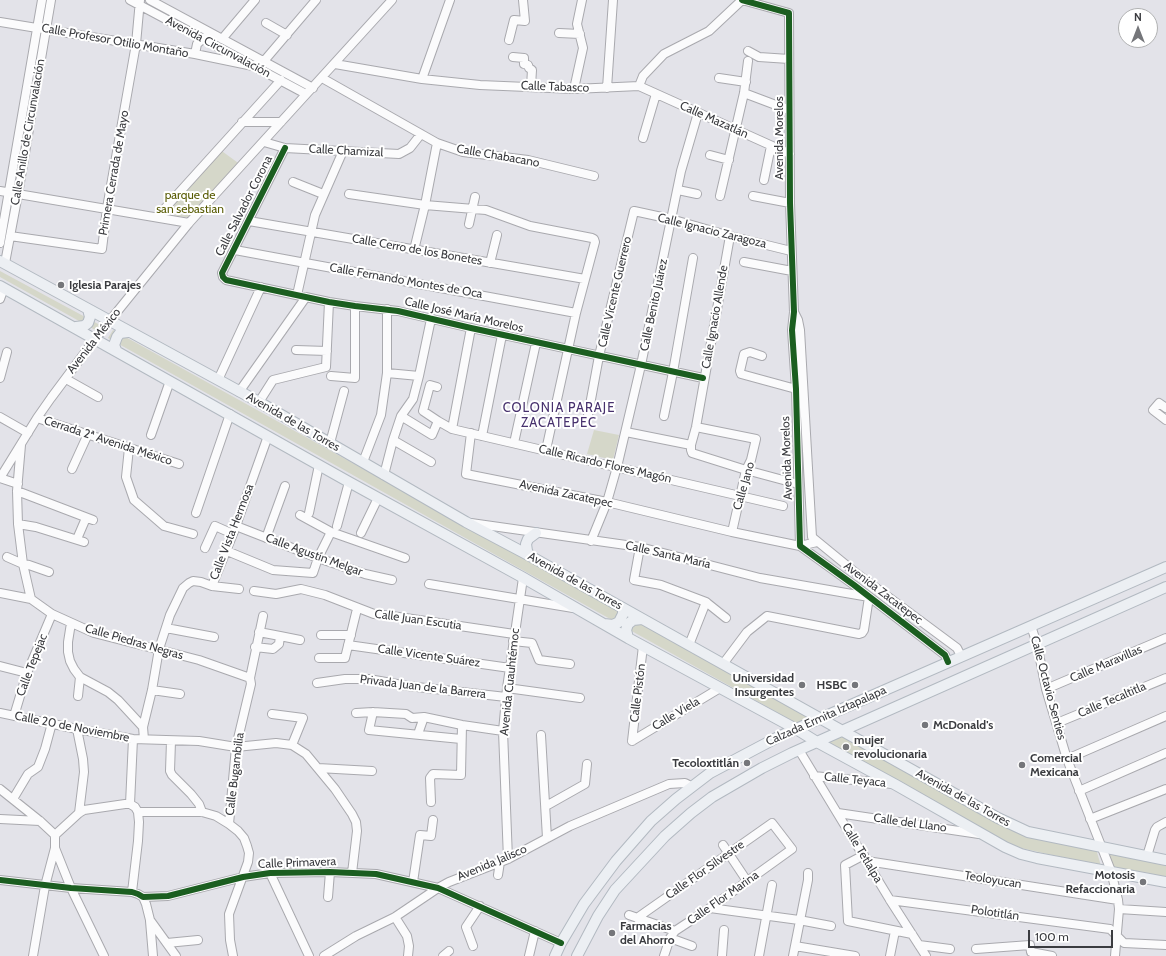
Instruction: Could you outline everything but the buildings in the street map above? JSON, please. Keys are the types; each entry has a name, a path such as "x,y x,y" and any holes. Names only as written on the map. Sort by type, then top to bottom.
{"main road":[{"name":"Avenida de las Torres","path":"2,262 259,402 466,522 530,556 1015,827 1042,836 1166,860"},
{"name":"Avenida de las Torres","path":"2,287 76,327 349,482 524,578 574,608 796,729 1004,847 1021,854 1166,882"},
{"path":"76,327 84,326 88,323 90,317 88,309"},
{"path":"116,350 114,345 117,336 123,332 128,332"},
{"path":"530,556 526,551 526,544 528,539 536,533"},
{"name":"Calzada Ermita Iztapalapa","path":"555,956 561,942 586,901 616,861 652,821 691,786 710,773 770,740 1166,567"},
{"name":"Calzada Ermita Iztapalapa","path":"579,955 601,911 615,890 665,836 691,812 712,797 762,768 799,750 1166,587"},
{"path":"604,624 614,625 619,622 623,614 623,608"},
{"path":"628,638 626,630 628,624 636,618 642,619"},
{"path":"616,861 630,873"},
{"path":"586,901 601,911"}],"street":[{"name":"Calle Anillo de Circunvalación","path":"42,0 42,28"},
{"name":"Calle Anillo de Circunvalación","path":"2,262 10,236 14,194 42,28 51,0"},
{"name":"Avenida Circunvalación","path":"130,0 140,3 203,40 306,94"},
{"name":"Avenida Circunvalación","path":"150,0 165,3 210,33 312,88"},
{"path":"222,39 255,0"},
{"path":"252,66 264,61 316,0"},
{"name":"Avenida México","path":"0,478 37,418 66,378 109,321 189,223 392,0"},
{"path":"422,79 450,0"},
{"path":"509,40 514,20 526,21 523,0"},
{"path":"574,89 583,48 577,24 582,0"},
{"path":"607,88 613,0"},
{"path":"639,86 643,76 664,54 709,31 742,0"},
{"name":"Avenida Morelos","path":"742,0 789,14 790,203 794,312 798,320 796,389 800,546"},
{"name":"Primera Cerrada de Mayo","path":"10,236 102,249 107,208 136,44 140,3"},
{"name":"Calle Profesor Otilio Montaño","path":"0,22 195,54 252,66"},
{"path":"266,23 287,35"},
{"path":"195,54 197,44 210,33"},
{"path":"559,33 580,34"},
{"path":"748,51 758,57 789,59"},
{"path":"513,57 524,58 524,64 528,65 532,70 531,86"},
{"path":"720,196 744,93 748,61"},
{"name":"Calle Tabasco","path":"335,64 422,79 480,84 574,89 639,86"},
{"name":"Calle Chabacano","path":"322,78 437,143 463,152 528,160 594,176"},
{"path":"719,78 746,82"},
{"path":"157,217 281,80"},
{"name":"Calle Mazatlán","path":"639,86 790,154"},
{"path":"744,93 789,110"},
{"path":"643,138 656,94"},
{"name":"Calle Benito Juárez","path":"591,541 607,502 626,432 681,171 698,113"},
{"path":"242,122 281,122"},
{"name":"Calle Chamizal","path":"264,142 286,148 399,154 410,148 421,134"},
{"path":"414,250 425,205 437,143"},
{"path":"764,180 771,146"},
{"name":"Calle Salvador Corona","path":"222,273 286,148"},
{"path":"239,392 302,296 304,263 310,232 323,194 343,152"},
{"path":"710,155 729,160"},
{"path":"293,182 323,194"},
{"path":"678,190 697,194"},
{"path":"0,191 189,223"},
{"name":"Calle Anillo de Circunvalación","path":"0,243 14,194"},
{"path":"349,194 425,205 486,210 530,226 592,238 596,242 576,312 569,350 546,450"},
{"path":"753,196 790,203"},
{"path":"469,224 475,197"},
{"name":"Calle Ignacio Zaragoza","path":"634,211 671,219 730,236 791,251"},
{"name":"Calle Vicente Guerrero","path":"587,421 600,356 634,211"},
{"name":"Calle Cerro de los Bonetes","path":"249,221 585,279"},
{"path":"490,263 497,235"},
{"name":"Calle Ignacio Allende","path":"691,445 696,426 703,378 730,236"},
{"name":"Calle Fernando Montes de Oca","path":"235,250 576,312"},
{"path":"664,416 693,258"},
{"path":"744,262 792,271"},
{"name":"Calle José María Morelos","path":"222,273 226,280 329,302 398,311 536,343 703,378"},
{"path":"0,299 2,287"},
{"path":"218,380 261,287"},
{"path":"259,402 273,380 326,367 328,351 329,302"},
{"path":"331,376 355,378 355,306"},
{"path":"363,462 381,415 387,373 387,309"},
{"path":"384,475 401,416 413,399 431,318"},
{"path":"452,429 471,328"},
{"path":"482,436 502,335"},
{"path":"514,443 536,343"},
{"name":"Avenida Morelos","path":"797,346 812,537 817,542"},
{"path":"296,350 328,351"},
{"path":"0,378 8,352"},
{"path":"762,356 750,352 744,354 740,371 741,374 796,389"},
{"path":"387,373 419,376"},
{"path":"66,378 98,397"},
{"path":"151,435 170,381"},
{"name":"Calle Ricardo Flores Magón","path":"437,387 430,385 423,411 452,429 783,506"},
{"path":"330,443 344,391"},
{"path":"1166,408 1159,403 1153,410 1166,420"},
{"path":"196,513 230,414"},
{"path":"401,416 432,435 438,421"},
{"path":"0,417 28,433"},
{"name":"Cerrada 2ª Avenida México","path":"37,418 179,464"},
{"name":"Calle Jano","path":"696,426 756,439 751,460 746,470 732,532"},
{"path":"626,432 691,445 692,453 798,484"},
{"name":"Avenida Zacatepec","path":"471,433 466,474 607,502 732,532 800,546 854,585 945,655 948,662"},
{"path":"72,469 88,434"},
{"name":"Calle Vista Hermosa","path":"144,739 143,727 152,690 159,649 170,615 184,588 189,583 193,581 201,582 212,586 235,530 268,436"},
{"path":"393,440 431,462"},
{"path":"21,443 17,488 18,524 23,564 31,599"},
{"path":"129,448 126,477 134,500 164,526 193,534"},
{"path":"309,513 320,465"},
{"path":"0,478 17,488 89,519 80,540 36,527 18,524"},
{"path":"227,551 273,570 313,573 318,558 334,529 349,482"},
{"path":"266,538 285,486"},
{"path":"362,534 378,498"},
{"path":"300,515 404,558"},
{"name":"Calle Santa María","path":"466,522 640,547 760,578 869,597"},
{"name":"Calle Agustín Melgar","path":"206,548 214,526 266,538 365,574 392,580"},
{"name":"Avenida Zacatepec","path":"800,546 817,542 957,648 961,656"},
{"path":"640,547 634,580 661,585 706,602 726,618"},
{"path":"7,557 23,564 49,572"},
{"path":"846,593 853,590 856,573"},
{"name":"Avenida Cuauhtémoc","path":"498,875 504,861 503,731 507,688 524,578"},
{"path":"429,584 574,608"},
{"path":"212,586 239,589"},
{"name":"Calle Juan Escutia","path":"254,591 276,594 300,589 325,595 357,609 374,614 514,638 532,643 539,660 570,664"},
{"name":"Calle Piedras Negras","path":"0,593 31,599 52,614 71,624 94,633 199,660 250,678"},
{"path":"723,664 747,632 767,616 859,634 862,633 864,630 869,597"},
{"path":"690,645 706,602"},
{"path":"319,658 345,658 357,609"},
{"name":"Calle Tepejac","path":"14,716 27,673 52,614"},
{"name":"Calle Bugambilia","path":"229,824 236,746 251,684 250,678 263,616"},
{"path":"71,624 68,652 70,661 80,677 108,692 118,700 143,727"},
{"name":"Calle Octavio Senties","path":"1031,626 1037,644 1046,689 1068,759 1079,791 1111,871 1119,909 1116,956"},
{"path":"166,628 214,638"},
{"path":"259,632 300,640"},
{"path":"321,635 351,635"},
{"path":"256,647 273,649 278,644 280,636"},
{"name":"Calle Maravillas","path":"1046,689 1166,638"},
{"name":"Calle Vicente Suárez","path":"348,645 510,668"},
{"name":"Calle Pistón","path":"632,741 643,646"},
{"path":"0,666 27,673"},
{"path":"78,696 80,677"},
{"name":"Privada Juan de la Barrera","path":"316,683 345,678 369,679 408,686 506,697"},
{"name":"Calle Tecaltitla","path":"1057,723 1166,678"},
{"path":"507,688 580,698"},
{"name":"Calle Viela","path":"632,741 720,688"},
{"path":"152,690 180,694"},
{"path":"356,713 373,712 406,714 412,718 424,717 462,725 503,731"},
{"path":"373,712 369,730 461,738"},
{"name":"Calle 20 de Noviembre","path":"0,713 77,729 133,738 199,741 236,746 276,743 292,745"},
{"path":"272,714 303,718 292,745 306,754 347,804 356,822 357,831 352,873"},
{"path":"1068,759 1166,716"},
{"path":"418,734 424,717"},
{"path":"13,799 28,774 38,767 46,749 52,723"},
{"path":"431,802 430,778 433,774 461,775 462,725"},
{"path":"77,729 84,772 79,813"},
{"path":"541,735 547,838"},
{"path":"130,804 133,738"},
{"path":"172,740 170,771 199,804 202,812"},
{"name":"Calle Tetlalpa","path":"799,750 866,858 890,900 926,956"},
{"path":"1079,791 1166,753"},
{"path":"546,806 585,784 587,764"},
{"path":"318,768 372,771"},
{"name":"Calle Teyaca","path":"814,776 896,785"},
{"name":"Avenida Jalisco","path":"324,956 356,936 395,917 449,882 504,861 587,818 669,784 685,783 691,786"},
{"path":"1090,818 1166,788"},
{"path":"0,789 55,835 55,848 45,886 33,956"},
{"path":"55,835 79,813 91,808 130,804 135,807 138,812 138,841 132,892"},
{"path":"138,812 202,812 216,816 238,831 247,846 249,853 248,862 243,877 228,914 233,956"},
{"name":"Calle del Llano","path":"838,813 982,834"},
{"path":"0,819 40,821"},
{"path":"413,882 420,836 431,836 433,820"},
{"path":"1147,856 1155,830 1157,827 1166,822"},
{"name":"Calle Flor Silvestre","path":"673,935 633,917 772,823 792,849"},
{"path":"723,845 747,881"},
{"path":"55,848 71,888 104,956"},
{"name":"Calle Flor Marina","path":"673,935 792,849"},
{"path":"866,858 845,865 848,921 912,934"},
{"name":"Teoloyucan","path":"866,858 1118,900"},
{"path":"328,897 330,872"},
{"name":"Calle Primavera","path":"0,880 45,886 132,892 143,897 168,896 243,877 270,873 330,872 376,874 396,877 438,888 561,942"},
{"path":"793,956 808,880 808,872"},
{"path":"270,873 308,956"},
{"path":"759,956 772,885"},
{"path":"143,897 150,920 154,956"},
{"name":"Polotitlán","path":"890,900 1110,929 1124,943 1166,945"},
{"path":"472,946 466,927 480,906"},
{"path":"710,908 767,915 831,926"},
{"path":"1119,909 1166,912"},
{"path":"395,917 407,936 409,946 408,956"},
{"path":"150,920 176,956"},
{"path":"722,956 724,930"},
{"path":"529,956 535,931"},
{"path":"890,956 896,931"},
{"path":"664,956 673,935 692,946"},
{"path":"167,944 198,940"},
{"path":"919,945 950,949"},
{"path":"976,949 1030,945 1031,952 1052,956"},
{"path":"795,946 855,956"}],"green space":[{"name":"parque de san sebastian","path":"219,149 241,165 194,218 162,214"},
{"path":"0,271 100,325 97,331 0,277"},
{"path":"113,330 810,717 796,723 108,338"},
{"path":"594,430 619,435 613,460 587,454"},
{"path":"843,736 1019,833 1096,849 1101,866 1012,846 826,743"},
{"path":"1106,849 1166,862 1166,879 1114,869"}],"cycle path":[{"path":"742,0 789,13 790,203 794,312 792,330 796,389 800,546 854,585 945,655 948,662"},
{"path":"285,148 222,273 226,280 329,302 398,311 703,378"},
{"path":"0,880 71,888 132,892 143,897 168,896 243,877 270,873 330,872 376,874 438,888 561,943"}],"place":[{"name":"Iglesia Parajes","path":"61,285"},
{"name":"Universidad Insurgentes","path":"802,685"},
{"name":"HSBC","path":"855,685"},
{"name":"McDonald's","path":"925,725"},
{"name":"mujer revolucionaria","path":"846,747"},
{"name":"Tecoloxtitlán","path":"747,763"},
{"name":"Comercial Mexicana","path":"1022,765"},
{"name":"Motosis Refaccionaria","path":"1143,882"},
{"name":"Farmacias del Ahorro","path":"612,933"}],"district":[{"name":"COLONIA PARAJE ZACATEPEC","path":"559,416"}]}
